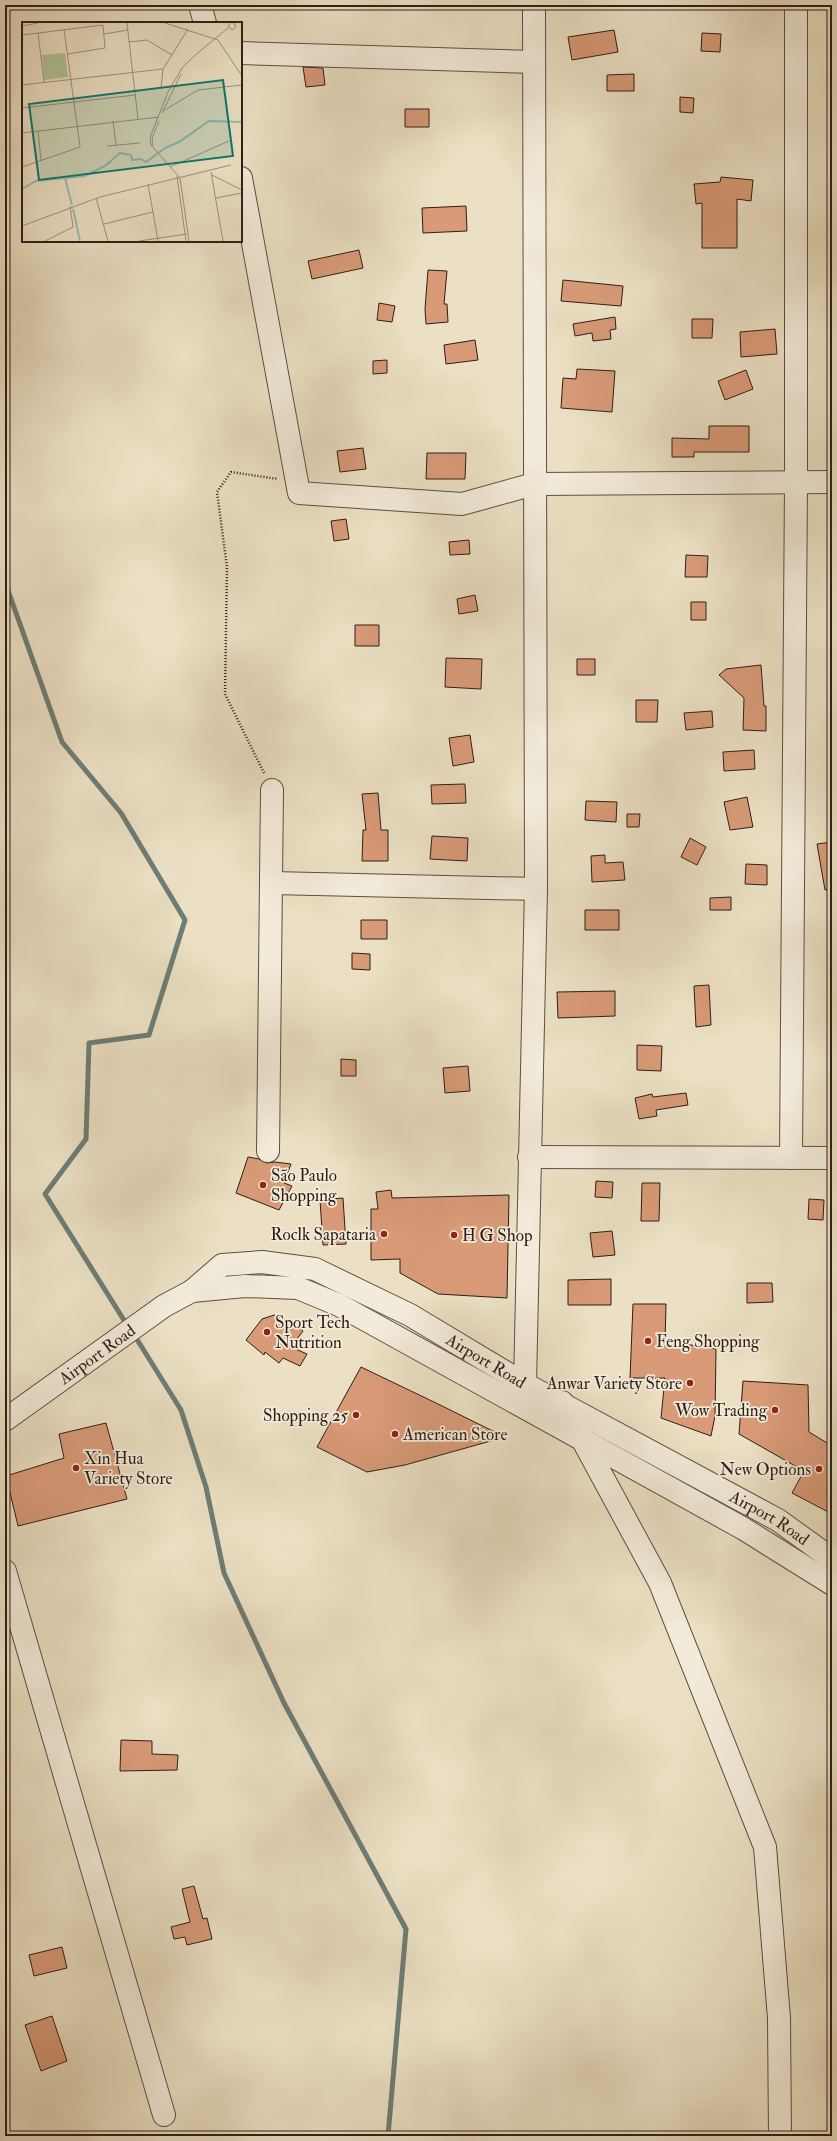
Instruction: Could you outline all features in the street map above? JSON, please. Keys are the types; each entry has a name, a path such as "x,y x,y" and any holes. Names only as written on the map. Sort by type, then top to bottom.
{"street":[{"path":"200,5 205,22"},
{"path":"526,1408 525,1384 529,1158 536,889 534,5"},
{"path":"791,1158 796,483 796,5"},
{"path":"242,52 534,62"},
{"path":"242,183 300,492 462,504 534,484 832,482"},
{"path":"268,1151 272,790"},
{"path":"272,883 536,889"},
{"path":"529,1158 832,1158"},
{"name":"Airport Road","path":"5,1420 164,1306 192,1291 222,1265 262,1262 315,1269 410,1315 525,1384 562,1402 778,1520 832,1559"},
{"name":"Airport Road","path":"192,1291 245,1286 298,1288 339,1305 744,1529 832,1584"},
{"path":"562,1402 660,1583 765,1847 779,2018 780,2136"},
{"path":"5,1571 164,2115"}],"path":[{"path":"272,790 225,694 227,567 218,492 231,472 298,482"}],"building":[{"path":"614,30 618,52 572,60 568,37"},
{"path":"702,33 721,34 720,52 701,51"},
{"path":"303,67 323,68 325,85 306,87"},
{"path":"634,74 634,91 607,91 607,75"},
{"path":"680,97 694,98 693,113 680,112"},
{"path":"405,109 429,109 429,127 405,127"},
{"path":"721,177 753,180 751,201 737,199 737,248 702,248 702,203 696,204 694,184 720,182"},
{"path":"466,206 467,231 423,233 422,208"},
{"path":"359,250 363,268 312,279 308,261"},
{"path":"428,270 447,271 444,304 447,304 448,322 426,324 425,309"},
{"path":"563,280 623,286 621,306 561,301"},
{"path":"379,303 395,306 392,322 377,320"},
{"path":"615,317 616,329 610,330 611,339 593,341 592,333 575,336 573,324"},
{"path":"692,319 713,319 712,338 692,338"},
{"path":"775,329 777,354 741,357 740,332"},
{"path":"475,340 478,360 446,364 444,345"},
{"path":"387,360 387,373 373,374 373,361"},
{"path":"577,369 615,371 612,412 561,408 563,378 576,379"},
{"path":"746,370 753,389 725,400 718,381"},
{"path":"709,426 749,426 749,452 694,452 694,457 672,457 672,438 709,439"},
{"path":"363,448 366,469 340,472 337,451"},
{"path":"427,453 466,453 465,479 426,479"},
{"path":"346,519 349,539 334,541 331,521"},
{"path":"469,540 470,554 450,555 449,542"},
{"path":"686,555 708,556 707,577 685,577"},
{"path":"475,595 478,611 459,614 457,599"},
{"path":"691,602 706,602 706,620 691,620"},
{"path":"355,625 379,625 379,646 355,646"},
{"path":"446,658 482,659 481,689 445,687"},
{"path":"577,659 595,659 595,675 577,675"},
{"path":"761,665 764,706 766,706 766,731 743,730 744,698 719,675 726,669"},
{"path":"636,700 658,700 657,722 636,722"},
{"path":"712,711 713,727 686,730 684,713"},
{"path":"470,735 474,762 453,766 449,738"},
{"path":"754,750 755,769 724,771 723,752"},
{"path":"465,784 466,803 432,804 431,785"},
{"path":"378,793 381,830 388,830 388,861 362,861 363,830 366,830 362,794"},
{"path":"747,797 753,827 730,830 724,802"},
{"path":"586,801 617,802 616,822 585,820"},
{"path":"627,814 640,814 639,827 627,827"},
{"path":"432,836 468,838 467,861 430,859"},
{"path":"690,838 706,847 697,865 681,857"},
{"path":"832,842 832,889 825,890 817,844"},
{"path":"605,855 605,863 623,862 625,880 592,882 591,856"},
{"path":"746,864 767,865 767,885 745,884"},
{"path":"731,897 731,910 710,910 710,898"},
{"path":"585,910 619,910 619,930 585,930"},
{"path":"361,920 387,920 387,939 361,939"},
{"path":"352,953 370,954 370,970 352,969"},
{"path":"709,985 711,1025 696,1027 694,986"},
{"path":"615,991 615,1016 558,1018 557,992"},
{"path":"637,1045 662,1046 661,1071 637,1070"},
{"path":"341,1059 356,1060 356,1076 341,1076"},
{"path":"468,1066 470,1091 445,1093 443,1068"},
{"path":"686,1093 688,1105 656,1110 657,1116 639,1119 635,1098 652,1094 653,1097"},
{"name":"São Paulo Shopping","path":"248,1157 259,1159 267,1163 275,1162 291,1164 284,1183 292,1186 279,1210 236,1193"},
{"path":"596,1181 613,1182 612,1198 595,1197"},
{"path":"642,1183 660,1183 659,1221 641,1221"},
{"name":"H G Shop","path":"391,1190 392,1198 509,1195 507,1298 438,1294 400,1273 400,1259 371,1260 371,1209 378,1209 376,1192"},
{"path":"343,1198 346,1244 323,1245 320,1200"},
{"path":"809,1199 824,1200 823,1220 808,1219"},
{"path":"612,1231 615,1255 593,1257 590,1233"},
{"path":"611,1279 611,1305 568,1305 568,1280"},
{"path":"747,1283 772,1283 773,1302 747,1303"},
{"name":"Anwar Variety Store","path":"633,1304 666,1304 665,1341 716,1349 715,1416 711,1436 661,1418 665,1378 630,1378"},
{"path":"274,1315 289,1321 303,1331 291,1347 307,1354 300,1366 283,1358 279,1363 265,1352 264,1355 246,1340 262,1319"},
{"path":"361,1367 505,1437 405,1465 367,1472 317,1447"},
{"name":"Wow Trading","path":"743,1381 808,1385 809,1432 832,1446 832,1514 792,1493 804,1471 739,1434"},
{"name":"Xin Hua Variety Store","path":"106,1423 127,1499 18,1526 6,1476 64,1458 59,1434"},
{"path":"121,1740 152,1741 152,1754 178,1755 177,1770 120,1771"},
{"path":"194,1886 203,1919 207,1918 212,1939 187,1945 185,1937 174,1939 171,1927 190,1922 182,1889"},
{"path":"62,1947 67,1968 34,1976 29,1955"},
{"path":"52,2016 67,2061 41,2071 25,2025"}],"waterway":[{"path":"5,582 62,742 121,813 185,920 149,1035 89,1043 86,1139 45,1194 127,1325"},
{"path":"133,1333 181,1410 206,1487 224,1573 284,1703 406,1929 388,2136"}],"place":[{"name":"São Paulo Shopping","path":"263,1185"},
{"name":"Roclk Sapataria","path":"384,1234"},
{"name":"H G Shop","path":"454,1235"},
{"name":"Sport Tech Nutrition","path":"267,1332"},
{"name":"Feng Shopping","path":"648,1341"},
{"name":"Anwar Variety Store","path":"690,1383"},
{"name":"Wow Trading","path":"775,1410"},
{"name":"Shopping 25","path":"356,1415"},
{"name":"American Store","path":"395,1434"},
{"name":"Xin Hua Variety Store","path":"76,1468"},
{"name":"New Options","path":"819,1469"}]}
